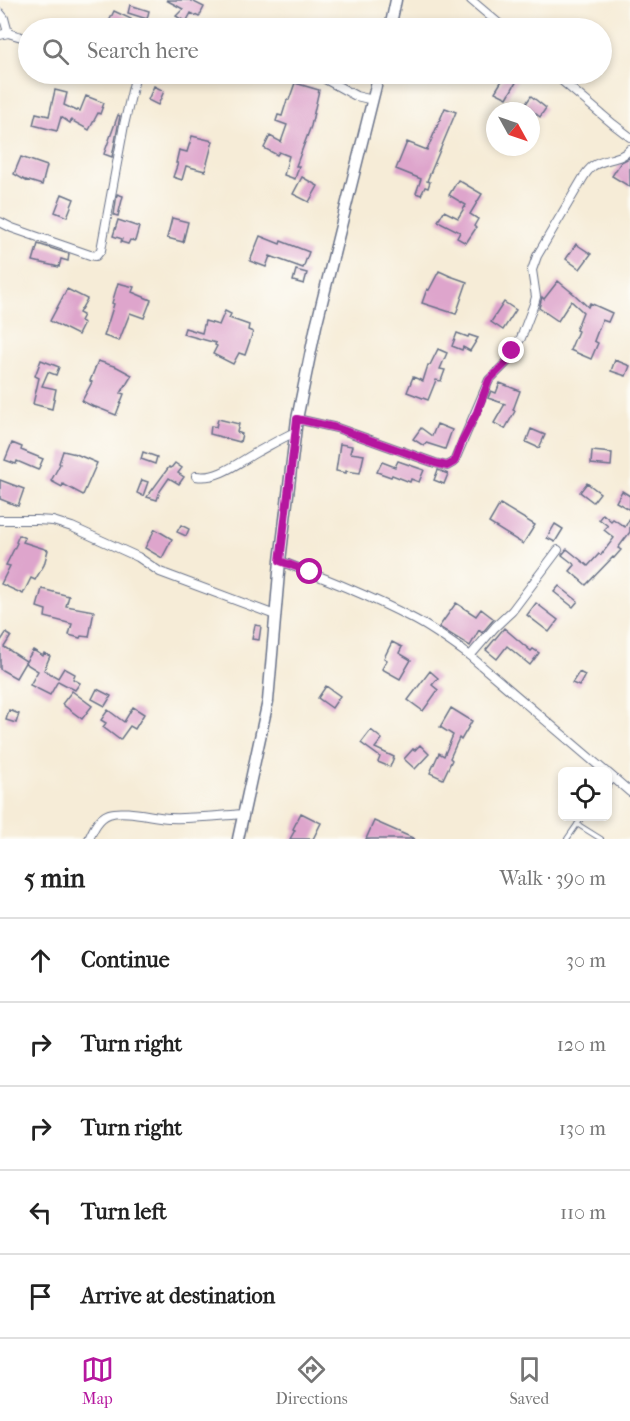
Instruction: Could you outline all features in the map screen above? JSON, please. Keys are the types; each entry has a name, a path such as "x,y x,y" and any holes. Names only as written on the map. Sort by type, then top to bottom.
{"street":[{"path":"392,18 396,0"},
{"path":"471,0 492,18"},
{"path":"0,13 4,18 4,34"},
{"path":"0,222 90,255 99,254 134,84"},
{"path":"334,84 356,96 373,100"},
{"path":"238,839 268,701 274,615 297,419 316,326 377,84"},
{"path":"566,84 630,137"},
{"path":"297,419 337,428 435,463 447,466 452,463 477,412 489,380 507,362 521,338 536,297 532,270 537,256 591,168 601,162 626,154 630,149"},
{"path":"196,476 212,476 229,469 295,432"},
{"path":"0,520 37,519 72,527 123,549 160,572 274,615"},
{"path":"470,656 512,611 558,550"},
{"path":"280,561 412,618 448,640 601,767"},
{"path":"612,777 630,792"},
{"path":"89,839 100,820 112,813 168,818 202,818 243,814"}],"lane":[{"path":"567,839 579,821"},
{"path":"577,824 601,839"}],"building":[{"path":"166,0 190,0 204,7 199,17 191,13 188,18 176,16 183,9"},
{"path":"130,5 149,11 147,18 128,13"},
{"path":"114,11 129,18 111,18"},
{"path":"295,84 319,90 311,126 296,166 299,166 295,179 284,175 289,156 279,152 277,155 264,148 270,136 281,142 287,125 276,121 278,115 282,116 287,100 289,100"},
{"path":"500,84 515,84 507,98 495,92"},
{"path":"154,86 164,91 158,105 148,100"},
{"path":"55,90 67,93 64,105 77,111 80,111 86,96 104,103 100,114 98,113 89,130 61,117 57,131 33,125 36,113 49,116"},
{"path":"531,96 538,102 527,102"},
{"path":"540,103 546,108 540,117"},
{"path":"445,108 456,112 427,181 430,182 428,188 425,187 421,195 416,193 421,179 396,169 407,142 427,150"},
{"path":"118,115 120,116 112,157 104,154"},
{"path":"192,136 213,141 205,171 186,166 182,180 173,177 178,163 176,163 179,150 187,152"},
{"path":"21,157 47,166 42,185 26,181 14,174"},
{"path":"630,158 630,187 612,176 621,162"},
{"path":"302,177 318,186 309,202 293,194"},
{"path":"458,180 482,194 470,214 478,219 474,226 476,228 466,243 457,238 460,232 438,221 444,211 458,218 466,205 449,195"},
{"path":"62,194 74,199 67,217 55,212"},
{"path":"117,194 123,196 118,216 114,215"},
{"path":"172,218 188,222 183,242 167,238"},
{"path":"118,220 139,227 135,241 130,240 128,244 113,236"},
{"path":"260,236 309,252 303,268 270,256 266,267 250,261"},
{"path":"38,244 69,254 68,261 61,259 59,267 33,261"},
{"path":"576,244 591,254 580,269 566,259"},
{"path":"296,270 307,273 304,284 293,281"},
{"path":"439,271 467,282 456,314 422,303 427,289 429,290"},
{"path":"558,281 588,307 590,303 612,313 608,322 602,320 594,341 598,343 591,359 570,350 583,312 571,301 558,321 539,308 542,297 544,299"},
{"path":"118,283 134,287 132,292 151,300 144,318 130,313 119,341 104,336"},
{"path":"67,289 87,299 79,313 83,315 80,321 84,323 78,335 50,321"},
{"path":"504,302 516,310 503,330 491,322"},
{"path":"225,311 231,314 229,318 249,325 248,330 253,332 245,355 239,353 233,364 213,354 216,343 183,334 185,328 202,333 205,321 219,325"},
{"path":"457,333 478,338 470,351 463,347 462,350 452,346"},
{"path":"438,349 447,353 440,369 445,370 441,381 436,380 428,400 407,392 413,377 423,381 428,365"},
{"path":"41,360 59,367 56,375 48,372 42,386 56,389 52,409 33,404 39,378 35,376"},
{"path":"615,360 630,366 626,376 611,371"},
{"path":"98,361 132,375 121,393 124,394 116,415 82,401 92,382 90,381"},
{"path":"500,383 520,391 513,410 515,411 505,429 494,423 505,404 488,398 491,391 496,393"},
{"path":"218,419 239,424 237,432 242,434 240,442 210,434 211,426 216,427"},
{"path":"437,424 452,430 445,449 426,443 424,446 413,439 421,428 432,436"},
{"path":"531,429 545,435 539,448 526,442"},
{"path":"12,443 22,447 21,450 43,459 38,470 17,461 16,464 5,460"},
{"path":"340,444 352,446 350,453 364,455 360,473 336,471"},
{"path":"63,451 97,463 83,495 63,484 62,487 51,481 60,464"},
{"path":"592,451 612,453 611,466 591,464"},
{"path":"143,452 157,457 155,464 141,459"},
{"path":"398,461 424,470 419,482 411,479 410,482 377,472 382,462 395,467"},
{"path":"175,463 182,468 178,473 184,477 179,484 169,478 157,500 147,497 169,467 171,468"},
{"path":"438,470 448,474 444,484 434,480"},
{"path":"0,480 24,489 18,506 0,499"},
{"path":"142,480 148,482 143,496 137,493"},
{"path":"587,483 600,493 593,502 580,492"},
{"path":"622,491 630,496 630,510 616,502"},
{"path":"500,504 535,525 523,544 489,523"},
{"path":"603,514 611,521 613,519 625,527 630,518 630,532 618,548 621,550 586,585 570,571 575,565 562,555 567,549 588,566 599,554 601,555 614,538 604,530 608,526 599,519"},
{"path":"555,524 563,529 555,542 547,538"},
{"path":"181,525 189,529 186,536 177,532"},
{"path":"155,529 172,539 162,558 145,548"},
{"path":"19,535 25,538 23,542 48,550 44,565 35,580 31,578 23,594 1,584 10,566 6,565"},
{"path":"559,586 578,601 573,607 554,592"},
{"path":"42,589 69,596 66,606 94,611 89,637 81,636 80,638 69,635 72,624 45,617 46,610 37,607"},
{"path":"456,603 476,616 481,609 494,619 482,633 479,630 470,646 439,627"},
{"path":"536,603 558,620 549,632 527,615"},
{"path":"255,625 261,626 259,640 252,639"},
{"path":"504,628 531,651 533,649 539,653 530,665 507,646 497,659 486,650"},
{"path":"6,633 11,636 4,647 26,661 16,678 0,669 0,642"},
{"path":"392,642 402,647 399,653 411,660 400,679 382,669 387,660 384,658"},
{"path":"33,650 43,656 44,653 50,656 44,670 58,678 64,668 75,674 73,679 80,683 75,690 58,681 50,695 30,685 38,671 25,663"},
{"path":"430,671 438,678 432,685 438,690 423,711 408,700"},
{"path":"579,672 585,675 579,686 572,683"},
{"path":"326,686 340,696 332,708 318,698"},
{"path":"97,689 111,696 105,706 92,699"},
{"path":"72,691 92,706 82,719 62,704"},
{"path":"133,707 144,714 135,729 130,726 120,740 103,727 106,723 101,720 108,710 124,722"},
{"path":"451,708 472,721 461,740 459,738 443,779 430,773 439,753 444,756 453,735 440,727"},
{"path":"9,710 19,714 16,723 6,720"},
{"path":"371,730 382,739 375,748 394,757 390,767 378,762 380,757 361,743"},
{"path":"420,745 429,754 415,769 404,759"},
{"path":"301,813 321,823 313,839 290,839"},
{"path":"374,821 415,839 366,839"}],"route":[{"path":"310,572 280,561 297,419 337,428 447,466 456,458 489,380 507,362 512,351"}]}
